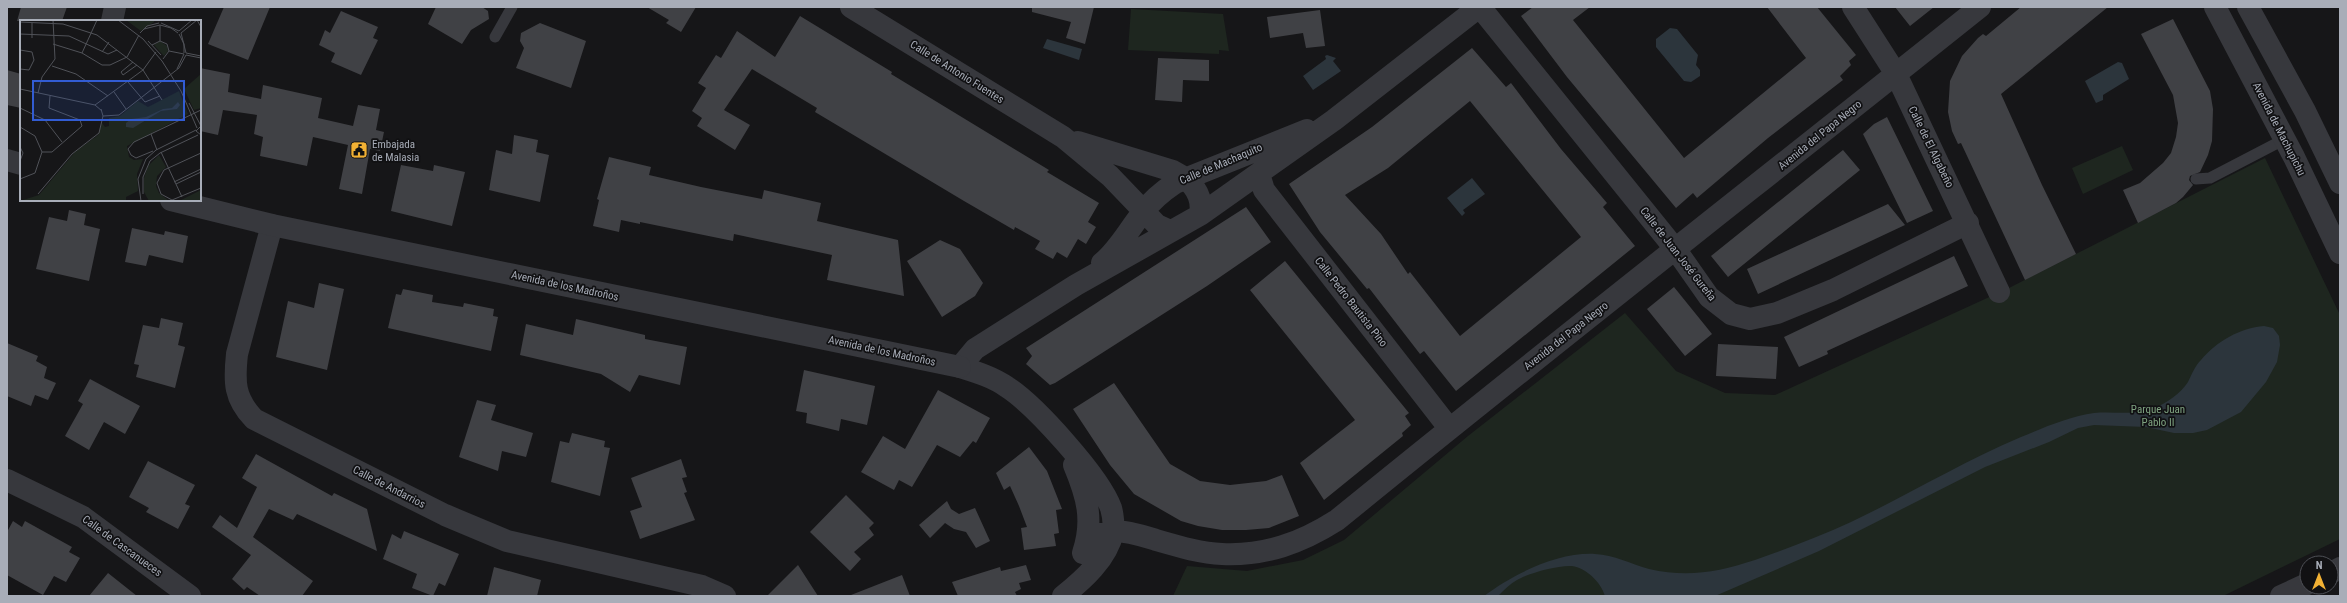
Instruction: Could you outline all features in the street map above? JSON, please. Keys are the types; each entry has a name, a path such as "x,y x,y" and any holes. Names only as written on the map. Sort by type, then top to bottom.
{"street":[{"path":"112,20 116,7"},
{"name":"Calle de Antonio Fuentes","path":"851,7 1063,137 1110,176 1157,225 1170,231"},
{"name":"Calle de Machaquito","path":"960,367 975,349 1076,285 1200,215 1334,120 1480,7"},
{"name":"Calle de Juan José Gureña","path":"1480,7 1676,250 1709,297 1731,314 1750,319 1777,313 1833,290 1968,223"},
{"name":"Calle de El Algabeño","path":"1853,7 1896,74 2000,292"},
{"name":"Avenida del Papa Negro","path":"1086,543 1098,536 1113,531 1137,534 1202,552 1221,554 1268,551 1291,545 1318,532 1337,520 1449,428 1676,250 1980,7"},
{"name":"Avenida de Machupichu","path":"2215,7 2285,139 2340,253"},
{"path":"2248,7 2305,111 2340,183"},
{"name":"Calle de Machaquito","path":"1076,285 1105,261 1143,211 1158,195 1185,177 1334,120"},
{"name":"Calle de Antonio Fuentes","path":"1063,137 1185,177"},
{"path":"7,160 20,164"},
{"name":"Calle Pedro Bautista Pino","path":"1259,174 1264,190 1449,428"},
{"path":"1185,177 1200,198 1202,206 1200,215"},
{"name":"Avenida de los Madroños","path":"175,201 272,225 960,367"},
{"name":"Calle de Andarrios","path":"272,225 237,354 235,375 236,390 243,407 254,419 444,515 507,541 702,586 725,596"},
{"path":"960,367 989,377 1007,386 1031,405 1094,478 1111,509 1113,531 1103,554 1089,572 1063,596"},
{"path":"1056,434 1074,465 1084,489 1090,532 1079,566 1063,596"},
{"name":"Calle de Cascanueces","path":"7,480 83,517 190,596"},
{"path":"2281,596 2299,588"}],"lane":[{"path":"495,37 512,7"},
{"path":"2196,179 2210,178 2285,139"}],"green space":[{"path":"1131,9 1223,14 1229,51 1219,50 1219,54 1128,50"},
{"path":"2122,146 2133,170 2083,194 2072,168"},
{"name":"Parque Juan Pablo II","path":"2265,158 2340,315 2340,539 2307,555 2299,555 2299,559 2223,596 1173,596 1187,566 1247,571 1303,560 1344,540 1468,436 1625,313 1676,371 1725,393 1775,395 2009,288"}],"shaded area":[{"path":"1670,28 1677,29 1698,55 1696,65 1700,70 1700,76 1691,82 1684,81 1656,47 1656,39"},
{"path":"1047,39 1082,49 1079,60 1043,48"},
{"path":"1327,55 1336,58 1333,61 1341,71 1313,90 1303,76 1326,59 1325,56"},
{"path":"2118,62 2122,63 2129,79 2103,95 2103,100 2096,103 2085,81"},
{"path":"1472,178 1485,194 1463,210 1465,213 1462,216 1447,198"},
{"path":"2264,326 2273,328 2279,336 2280,345 2277,362 2266,382 2241,412 2207,430 2193,433 2174,433 2146,427 2094,425 2078,428 2049,442 1985,467 1819,551 1715,596 1605,596 1600,586 1592,576 1577,567 1566,566 1536,572 1522,577 1507,587 1498,596 1484,596 1508,580 1536,566 1581,554 1609,556 1649,569 1677,573 1703,572 1728,568 1755,560 1851,522 1978,457 2047,426 2094,413 2139,412 2159,406 2182,390 2199,362 2214,347 2222,341 2246,329"}],"building":[{"path":"21,7 67,7 62,20 17,21"},
{"path":"224,7 270,7 248,60 208,44"},
{"path":"436,7 482,7 488,11 489,19 471,30 462,44 428,24"},
{"path":"647,7 696,7 681,32 666,23 669,20"},
{"path":"1032,7 1094,7 1085,44 1066,38 1071,22 1032,12"},
{"path":"1533,7 1590,7 1573,20 1684,158 1806,58 1767,7 1817,7 1856,55 1849,61 1851,65 1840,76 1843,80 1768,138 1697,198 1693,193 1676,208 1567,77 1521,16"},
{"path":"1895,7 1934,7 1910,26"},
{"path":"2021,7 2108,7 2001,94 2042,185 2076,254 2025,280 1961,143 1958,144 1952,131 1948,112 1950,81 1962,56 1978,38 1983,34 1986,36"},
{"path":"1320,10 1325,46 1306,48 1303,33 1270,38 1267,17"},
{"path":"341,11 378,27 373,38 378,40 361,75 331,62 335,53 319,45 325,30 330,33"},
{"path":"800,16 892,72 891,74 1049,170 1047,172 1099,203 1088,222 1096,227 1086,244 1078,239 1067,258 1057,252 1053,259 1035,249 1040,241 1015,227 1014,230 964,201 815,112 817,108 752,69 724,110 750,125 735,150 697,126 702,118 692,111 706,88 698,83 716,55 721,58 737,31 775,57"},
{"path":"2173,19 2210,91 2213,109 2212,141 2208,155 2200,172 2190,176 2189,180 2193,185 2183,197 2176,203 2138,223 2123,190 2140,183 2163,163 2171,153 2176,137 2178,123 2173,95 2141,34"},
{"path":"540,23 586,41 571,88 516,68 524,48 520,41 521,33"},
{"path":"1472,48 1506,87 1511,83 1561,149 1607,203 1603,207 1635,246 1456,391 1424,351 1420,354 1369,288 1367,289 1320,232 1289,184 1372,127","holes":["1470,101 1581,237 1460,336 1410,272 1408,274 1381,234 1345,195 1388,168"]},
{"path":"1158,58 1209,60 1209,81 1183,80 1182,102 1155,100"},
{"path":"201,68 230,74 228,92 261,99 263,85 322,98 318,118 353,126 358,105 380,109 376,130 384,132 380,151 370,149 362,194 339,189 348,145 313,137 307,166 260,156 263,137 254,134 257,115 223,110 218,135 201,131"},
{"path":"7,70 20,74 20,108 7,105"},
{"path":"1887,117 1933,211 1907,223 1863,134 1874,124"},
{"path":"514,135 538,140 536,152 549,155 540,202 489,190 496,150 512,154"},
{"path":"1843,150 1860,170 1728,277 1711,256"},
{"path":"609,157 651,167 649,175 701,187 762,199 764,190 821,203 817,221 898,240 904,296 827,280 832,255 734,234 733,241 640,222 640,224 621,220 619,232 593,226 599,200 597,199"},
{"path":"401,165 433,171 434,165 465,172 452,226 391,211"},
{"path":"1888,204 1905,225 1758,294 1747,269"},
{"path":"1246,207 1271,242 1207,286 1055,383 1050,385 1026,364 1032,356 1026,348"},
{"path":"69,210 86,214 84,225 100,229 89,281 36,269 49,217 67,221"},
{"path":"132,228 164,235 165,231 188,236 183,263 149,255 146,266 125,262"},
{"path":"940,240 960,249 983,283 975,296 942,317 907,261"},
{"path":"1954,256 1968,286 1827,351 1828,354 1799,367 1784,337"},
{"path":"1285,261 1409,413 1405,416 1411,425 1402,433 1403,436 1324,500 1300,463 1355,420 1250,290"},
{"path":"319,283 344,289 327,370 276,357 288,301 314,308"},
{"path":"1674,287 1712,334 1685,356 1647,309"},
{"path":"403,289 433,295 432,302 463,307 464,303 494,309 493,316 498,317 491,351 388,328 396,294 401,295"},
{"path":"161,318 183,323 178,345 185,347 175,388 136,377 139,365 134,364 143,325 159,328"},
{"path":"576,319 645,335 645,339 687,347 680,385 639,375 630,392 601,374 520,355 526,324 573,335"},
{"path":"7,343 38,356 36,361 47,367 44,378 56,383 48,400 35,395 31,406 7,396"},
{"path":"1718,344 1778,347 1776,379 1716,376"},
{"path":"804,370 875,386 867,425 841,419 839,431 806,423 807,413 796,411"},
{"path":"90,379 140,406 125,434 104,422 89,450 65,436 83,404 78,401"},
{"path":"1114,383 1170,464 1200,481 1230,485 1266,481 1282,475 1299,516 1269,528 1222,530 1198,526 1181,521 1134,494 1110,465 1073,409"},
{"path":"938,390 990,418 976,443 973,441 960,457 937,445 912,487 899,480 894,490 861,472 883,436 905,449"},
{"path":"477,400 496,405 491,420 533,433 526,457 502,451 498,471 459,457"},
{"path":"572,433 605,441 604,447 610,448 600,496 551,482 560,441 569,443"},
{"path":"1029,447 1047,471 1062,509 1056,510 1059,533 1054,534 1056,546 1024,550 1021,528 1027,527 1010,486 1004,490 996,473"},
{"path":"256,454 332,496 334,493 367,509 377,551 297,514 293,520 269,509 253,537 313,581 302,596 260,596 247,587 244,590 232,579 251,555 212,527 220,515 237,528 257,487 242,478"},
{"path":"681,459 687,477 682,478 687,492 684,493 695,520 640,539 630,511 642,507 631,478"},
{"path":"148,461 195,485 185,504 190,506 178,529 146,512 149,508 129,497"},
{"path":"846,495 874,523 869,528 874,535 854,552 861,559 850,571 810,532"},
{"path":"947,501 951,509 959,514 975,508 990,541 976,548 966,532 954,529 945,523 930,538 919,525"},
{"path":"13,521 22,527 25,521 72,547 69,552 80,558 66,582 54,576 43,595 7,575 7,532"},
{"path":"404,531 459,554 445,586 439,583 433,596 412,588 417,574 383,559 392,534 401,539"},
{"path":"798,565 818,596 767,596"},
{"path":"1026,565 1031,580 1019,583 1021,589 1015,592 1017,596 958,596 952,582 1000,567 1001,571"},
{"path":"494,567 541,580 537,596 487,596"},
{"path":"108,573 137,596 89,596"},
{"path":"902,575 910,596 851,595"}],"place":[{"name":"Embajada de Malasia","path":"359,150"}]}
